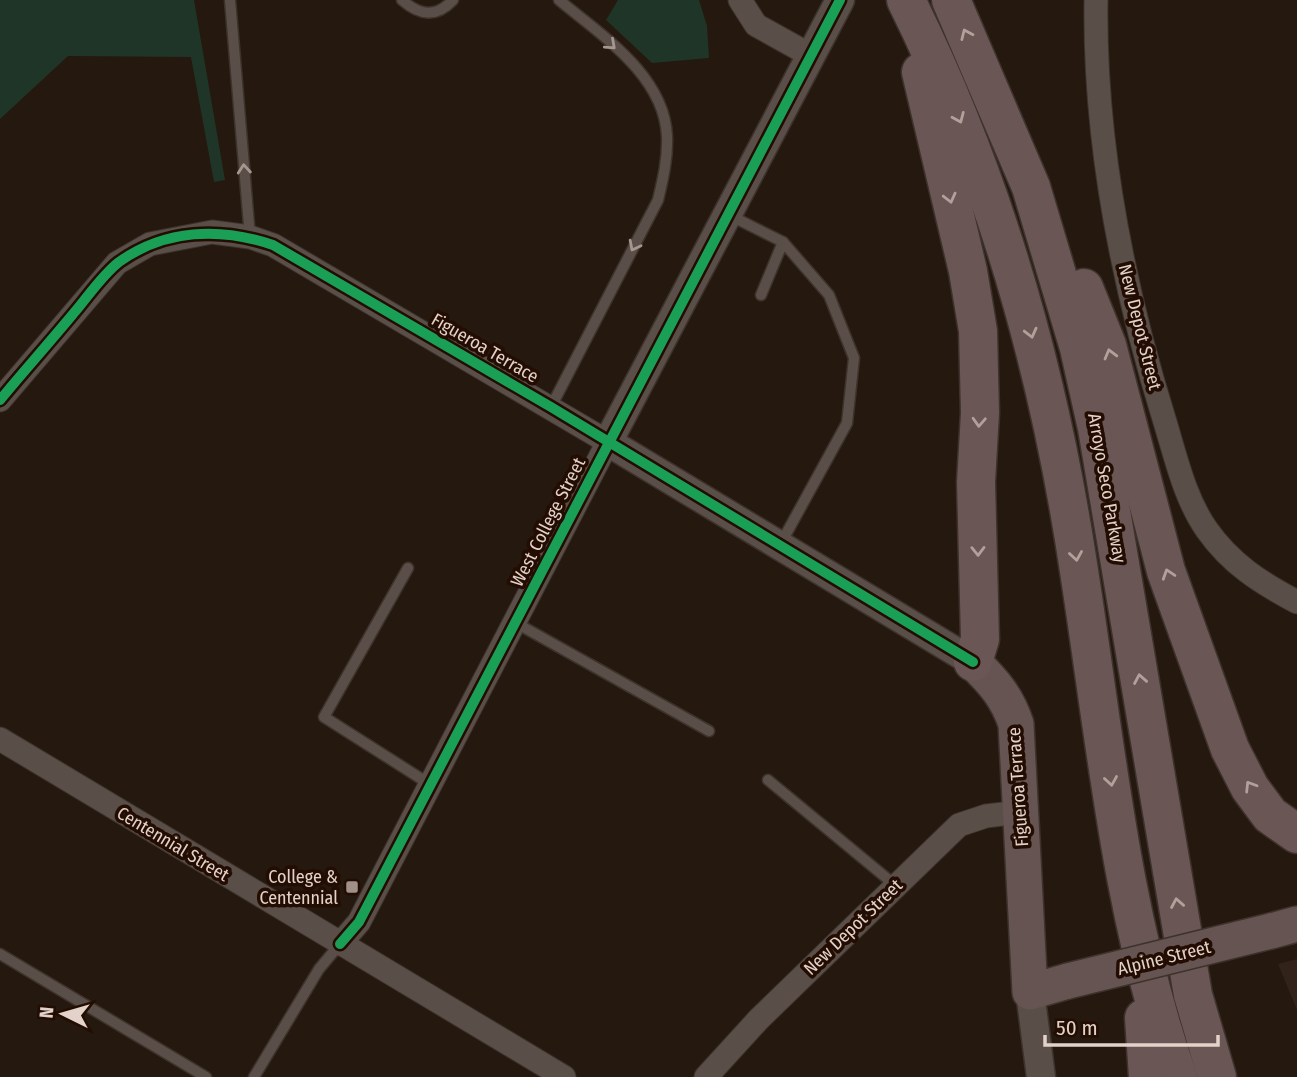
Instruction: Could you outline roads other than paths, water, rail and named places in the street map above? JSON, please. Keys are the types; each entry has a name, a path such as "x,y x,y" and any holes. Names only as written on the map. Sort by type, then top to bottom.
{"highway":[{"name":"Arroyo Seco Parkway","path":"951,0 1031,187 1079,348 1097,428 1193,995"},
{"path":"908,5 925,96 968,271 978,331 980,414 976,482 979,639 973,662"},
{"path":"908,5 993,201 1017,278 1038,361 1070,515 1112,789 1137,925 1178,1077"},
{"path":"1031,187 1069,251 1108,345 1167,571 1230,749 1250,788 1270,815 1297,834"},
{"path":"1137,925 1148,1077"},
{"path":"1193,995 1217,1077"},
{"path":"1193,995 1237,1077"}],"main road":[{"name":"Figueroa Terrace","path":"973,662 996,684 1010,705 1016,724 1031,992"},
{"name":"Alpine Street","path":"1031,992 1284,928"}],"street":[{"path":"740,0 755,25 810,55"},
{"name":"New Depot Street","path":"1096,0 1099,84 1114,215 1149,371 1185,486 1205,527 1228,557 1258,582 1297,602"},
{"name":"West College Street","path":"340,944 359,922 838,4"},
{"name":"Figueroa Terrace","path":"0,400 117,263 150,244 180,236 212,232 250,237 272,245 551,407 973,662"},
{"name":"Centennial Street","path":"0,738 564,1077"},
{"name":"New Depot Street","path":"706,1077 759,1018 959,825 986,816 1020,812"},
{"name":"Figueroa Terrace","path":"1031,992 1041,1077"}],"lane":[{"path":"230,0 250,237"},
{"path":"402,0 425,14 442,12 453,0"},
{"path":"551,407 658,200 666,163 667,133 659,105 641,71 559,0"},
{"path":"727,214 783,242 829,295 853,358 847,423 780,545"},
{"path":"761,295 783,242"},
{"path":"408,568 324,717 431,785"},
{"path":"516,622 709,731"},
{"path":"768,780 895,885"},
{"name":"West College Street","path":"254,1077 319,969 340,944"},
{"path":"0,954 206,1077"}],"place":[{"name":"College & Centennial","path":"352,887"}]}
